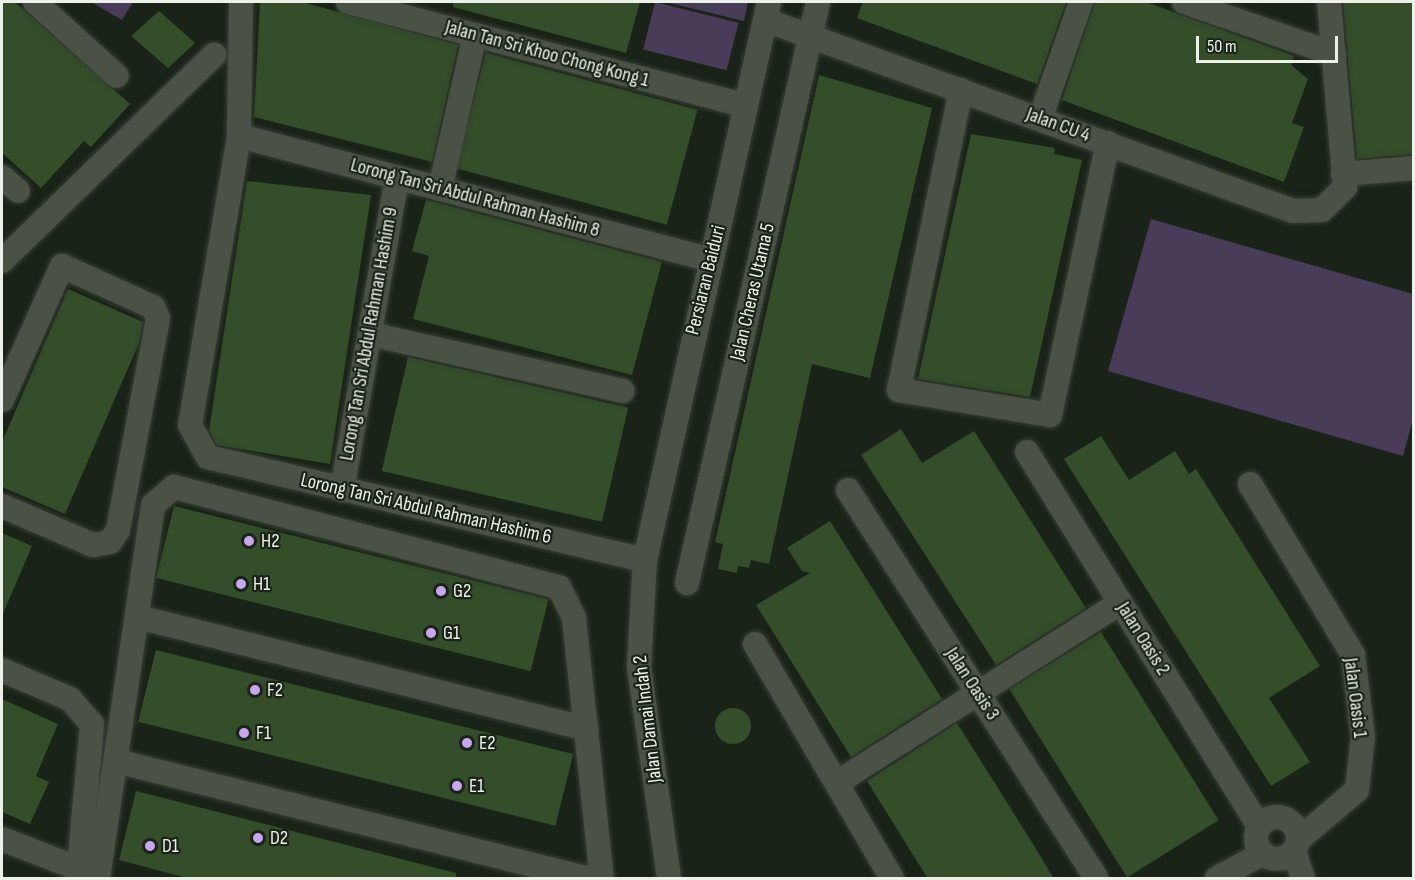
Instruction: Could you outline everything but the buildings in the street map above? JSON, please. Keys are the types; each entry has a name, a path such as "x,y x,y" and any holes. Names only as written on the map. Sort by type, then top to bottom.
{"street":[{"path":"35,2 117,76"},
{"path":"239,136 241,2"},
{"name":"Jalan Tan Sri Khoo Chong Kong 1","path":"348,2 746,106"},
{"name":"Jalan Cheras Utama 5","path":"687,583 818,2"},
{"path":"1040,119 1081,2"},
{"path":"1184,2 1334,54"},
{"path":"1329,2 1344,181 1413,168"},
{"name":"Jalan CU 4","path":"767,11 811,35 1293,211 1322,210 1344,181"},
{"name":"Persiaran Baiduri","path":"645,560 674,408 711,260 767,11"},
{"path":"440,189 476,35"},
{"path":"2,261 214,55"},
{"path":"961,90 899,390 1050,415 1108,143"},
{"name":"Lorong Tan Sri Abdul Rahman Hashim 8","path":"239,136 711,260"},
{"name":"Lorong Tan Sri Abdul Rahman Hashim 6","path":"239,136 190,425 208,457 645,560"},
{"name":"Lorong Tan Sri Abdul Rahman Hashim 9","path":"342,490 397,178"},
{"path":"2,399 62,266 153,306 158,318 118,530 110,542 93,545 2,506"},
{"path":"370,334 623,391"},
{"name":"Jalan Oasis 2","path":"1027,452 1259,826"},
{"name":"Jalan Oasis 1","path":"1217,879 1285,856 1358,790 1363,736 1353,655 1250,484"},
{"path":"85,875 116,761 153,505 174,487 559,587 574,618 602,879"},
{"name":"Jalan Oasis 3","path":"848,490 1096,879"},
{"name":"Jalan Damai Indah 2","path":"645,560 639,666 669,879"},
{"path":"838,782 980,696 1120,603"},
{"path":"138,616 586,729"},
{"path":"755,644 838,782 892,879"},
{"path":"2,670 70,699 92,724 85,875"},
{"path":"116,761 585,879"},
{"path":"1285,856 1289,821 1278,817 1259,826 1256,836 1285,856 1303,879"},
{"path":"2,839 85,875"}],"shaded area":[{"path":"91,2 133,2 122,20"},
{"path":"655,2 738,23 727,70 643,50"},
{"path":"665,2 748,2 744,21"},
{"path":"1151,219 1413,294 1413,419 1403,456 1108,371"}],"place":[{"name":"H2","path":"249,541"},
{"name":"H1","path":"241,584"},
{"name":"G2","path":"441,591"},
{"name":"G1","path":"431,633"},
{"name":"F2","path":"255,690"},
{"name":"F1","path":"244,733"},
{"name":"E2","path":"467,743"},
{"name":"E1","path":"457,786"},
{"name":"D2","path":"258,838"},
{"name":"D1","path":"150,846"}]}
